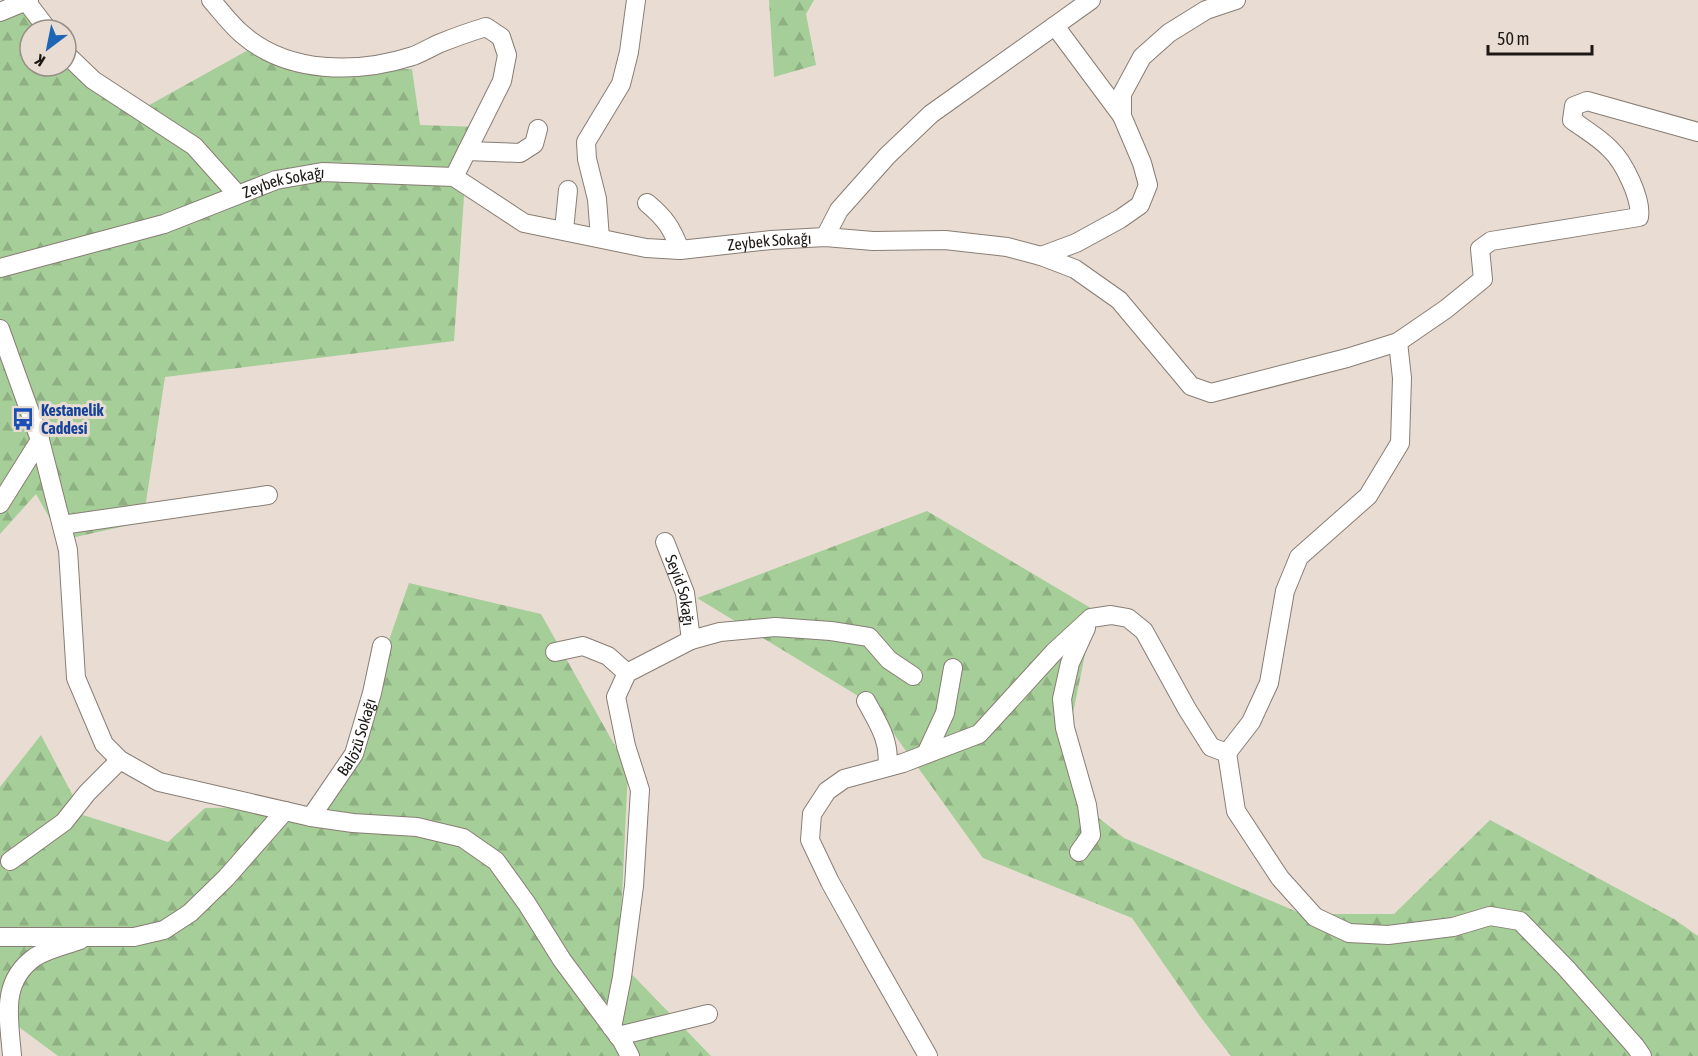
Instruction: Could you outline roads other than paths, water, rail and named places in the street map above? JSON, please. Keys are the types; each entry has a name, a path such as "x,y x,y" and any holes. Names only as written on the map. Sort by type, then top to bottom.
{"street":[{"path":"210,0 242,34 264,49 299,63 324,67 367,67 413,56 463,34 486,27 501,37 507,55 502,81 454,177"},
{"path":"600,238 597,200 587,159 586,142 621,84 629,52 636,0"},
{"path":"825,237 839,210 887,156 931,114 1091,0"},
{"path":"1122,116 1122,94 1142,57 1169,33 1206,10 1236,0"},
{"path":"0,12 28,1 40,18"},
{"path":"1041,256 1076,243 1120,219 1140,205 1148,185 1142,163 1122,116 1055,26"},
{"path":"78,66 93,80 194,146 237,194"},
{"name":"Zeybek Sokağı","path":"0,268 164,224 220,204 237,194 276,180 322,172 454,177 524,222 646,248 680,250 771,240 825,237 873,241 945,240 1007,247 1041,256 1075,268 1119,300 1191,386 1211,393 1347,358 1398,342 1446,309 1483,279 1480,249 1491,241 1639,217 1640,208 1627,172 1611,149 1572,120 1574,106 1587,101 1677,128"},
{"path":"1677,128 1698,132"},
{"path":"1677,128 1698,146"},
{"path":"466,152 520,153 534,144 538,129"},
{"path":"564,230 568,190"},
{"path":"646,203 659,213 673,230 680,250"},
{"path":"0,329 40,440 62,525 68,550 76,678 104,744 120,760 159,782 311,817 353,823 417,827 463,838 496,861 630,1056"},
{"path":"1398,342 1402,378 1400,443 1368,496 1299,558 1285,591 1269,683 1251,722 1227,753 1236,811 1280,878 1315,917 1349,933 1388,935 1452,927 1490,916 1520,921 1566,968 1642,1056"},
{"path":"0,504 40,440"},
{"path":"62,525 268,495"},
{"name":"Seyid Sokağı","path":"665,542 685,593 691,640"},
{"path":"928,1056 830,882 810,840 812,814 827,791 844,779 927,754 979,734 1054,652 1091,618 1111,615 1128,618 1144,631 1211,747 1227,753"},
{"path":"1079,852 1091,835 1088,805 1065,728 1062,699 1070,663 1091,618"},
{"path":"615,1032 634,886 640,790 616,697 627,673 642,663 664,655 691,640 720,632 775,627 831,631 869,637 889,660 913,676"},
{"name":"Balözü Sokağı","path":"311,817 354,754 372,693 382,646"},
{"path":"555,652 584,646 608,656 627,673"},
{"path":"927,754 945,713 953,668"},
{"path":"866,701 886,738 889,754 887,767"},
{"path":"10,861 64,822 87,793 120,760"},
{"path":"0,937 91,935 134,937 164,930 190,913 226,878 285,811"},
{"path":"12,1056 8,1009 9,990 13,978 36,957 91,935"},
{"path":"615,1032 708,1014"}],"place":[{"name":"Kestanelik Caddesi","path":"23,419"}]}
